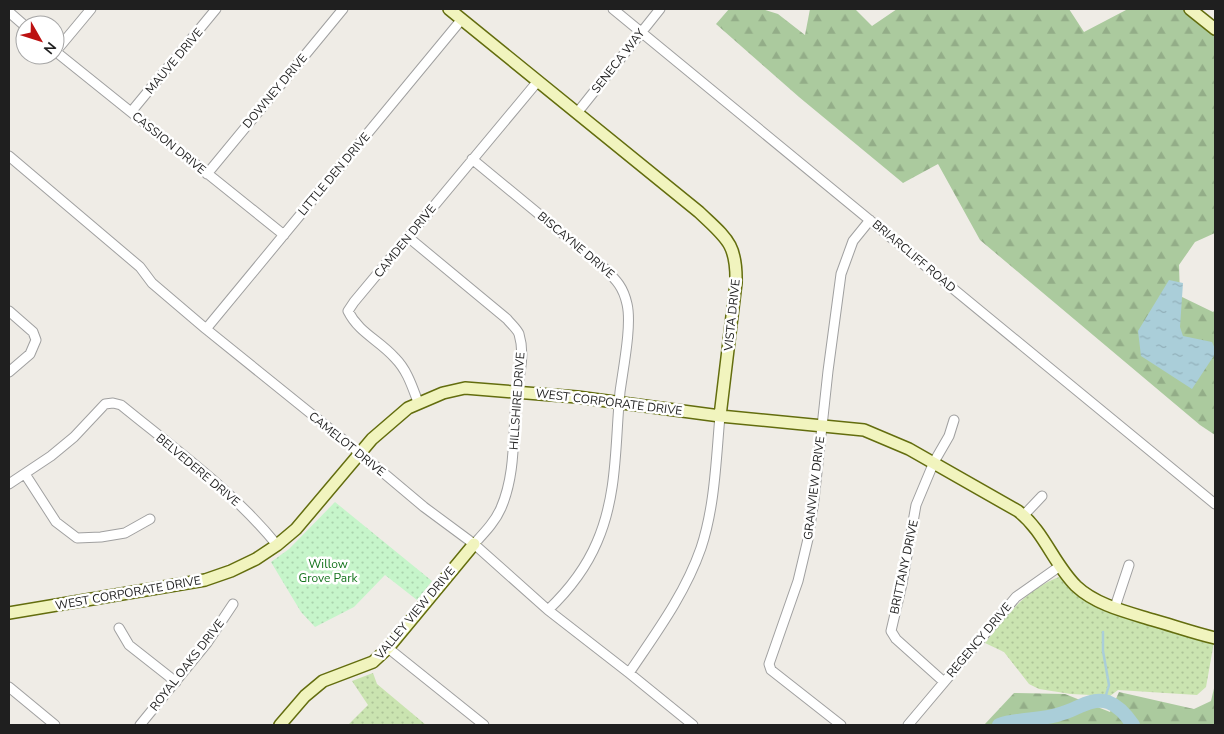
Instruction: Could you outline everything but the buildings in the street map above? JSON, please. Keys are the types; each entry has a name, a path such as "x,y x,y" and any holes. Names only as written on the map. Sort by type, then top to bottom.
{"street":[{"path":"65,39 91,9"},
{"name":"MAUVE DRIVE","path":"131,112 216,9"},
{"name":"DOWNEY DRIVE","path":"207,174 343,9"},
{"name":"VISTA DRIVE","path":"449,9 699,212 730,242 736,264 736,283 720,416 716,475 702,546 671,611 629,673"},
{"name":"BRIARCLIFF ROAD","path":"613,9 1215,504"},
{"name":"SENECA WAY","path":"577,113 660,9"},
{"path":"1190,9 1215,29"},
{"name":"LITTLE DEN DRIVE","path":"206,329 462,19"},
{"name":"CASSION DRIVE","path":"65,59 284,235"},
{"name":"CAMDEN DRIVE","path":"418,402 410,380 401,365 354,322 348,311 538,81"},
{"name":"CAMELOT DRIVE","path":"9,156 140,267 152,283 206,329 424,508 474,544 548,610 693,725"},
{"name":"BISCAYNE DRIVE","path":"472,159 620,283 628,306 614,478 604,523 589,558 578,576 563,596 548,610"},
{"name":"GRANVIEW DRIVE","path":"841,725 771,670 768,664 798,581 808,539 841,274 853,241 870,220"},
{"name":"HILLSHIRE DRIVE","path":"408,237 508,319 518,332 522,356 517,392 515,444 506,492 496,518 474,544"},
{"path":"9,311 33,332 36,340 30,354 9,372"},
{"name":"WEST CORPORATE DRIVE","path":"9,613 205,580 247,563 277,545 296,529 372,439 408,408 418,402 443,393 465,388 864,430 934,462 1024,516 1038,531 1060,566 1083,591 1096,600 1215,638"},
{"name":"BELVEDERE DRIVE","path":"25,474 74,437 105,404 121,405 249,513 277,545"},
{"path":"934,462 949,436 954,420"},
{"name":"BRITTANY DRIVE","path":"934,462 916,505 902,584 891,631 896,639 944,682"},
{"path":"9,484 25,474 56,522 77,538 125,533 150,519"},
{"path":"1024,516 1042,496"},
{"name":"VALLEY VIEW DRIVE","path":"280,725 305,696 323,681 373,662 388,648 474,544"},
{"path":"1115,607 1129,565"},
{"name":"REGENCY DRIVE","path":"908,725 1016,597 1060,566"},
{"name":"ROYAL OAKS DRIVE","path":"140,725 208,643 232,604"},
{"path":"119,628 129,645 176,682"},
{"path":"388,648 484,725"},
{"path":"9,686 56,725"}],"green space":[{"path":"729,9 762,9 778,14 805,35 810,9 855,9 872,26 897,9 1069,9 1084,32 1126,10 1183,9 1215,36 1215,233 1195,242 1179,265 1180,296 1213,312 1215,310 1215,435 1200,425 980,240 938,164 903,183 799,97 716,24"},
{"name":"Willow Grove Park","path":"335,502 432,581 417,600 385,575 354,607 315,627 301,612 271,562 289,549"},
{"path":"1062,576 1084,598 1106,612 1214,642 1206,687 1197,695 1118,690 1110,696 1071,694 1039,689 1029,684 1004,652 985,643 1028,595"},
{"path":"373,673 377,684 426,725 348,725 368,705 352,681"},
{"path":"1215,684 1215,725 984,725 1014,693 1065,694 1110,712 1119,692 1194,709 1211,701"}],"water":[{"path":"1169,280 1183,283 1180,327 1183,336 1212,342 1215,349 1215,354 1192,389 1141,356 1138,331"}],"waterway":[{"path":"1103,632 1103,651 1109,685 1104,702"},
{"path":"999,725 1055,716 1096,701 1112,704 1133,725"}]}
